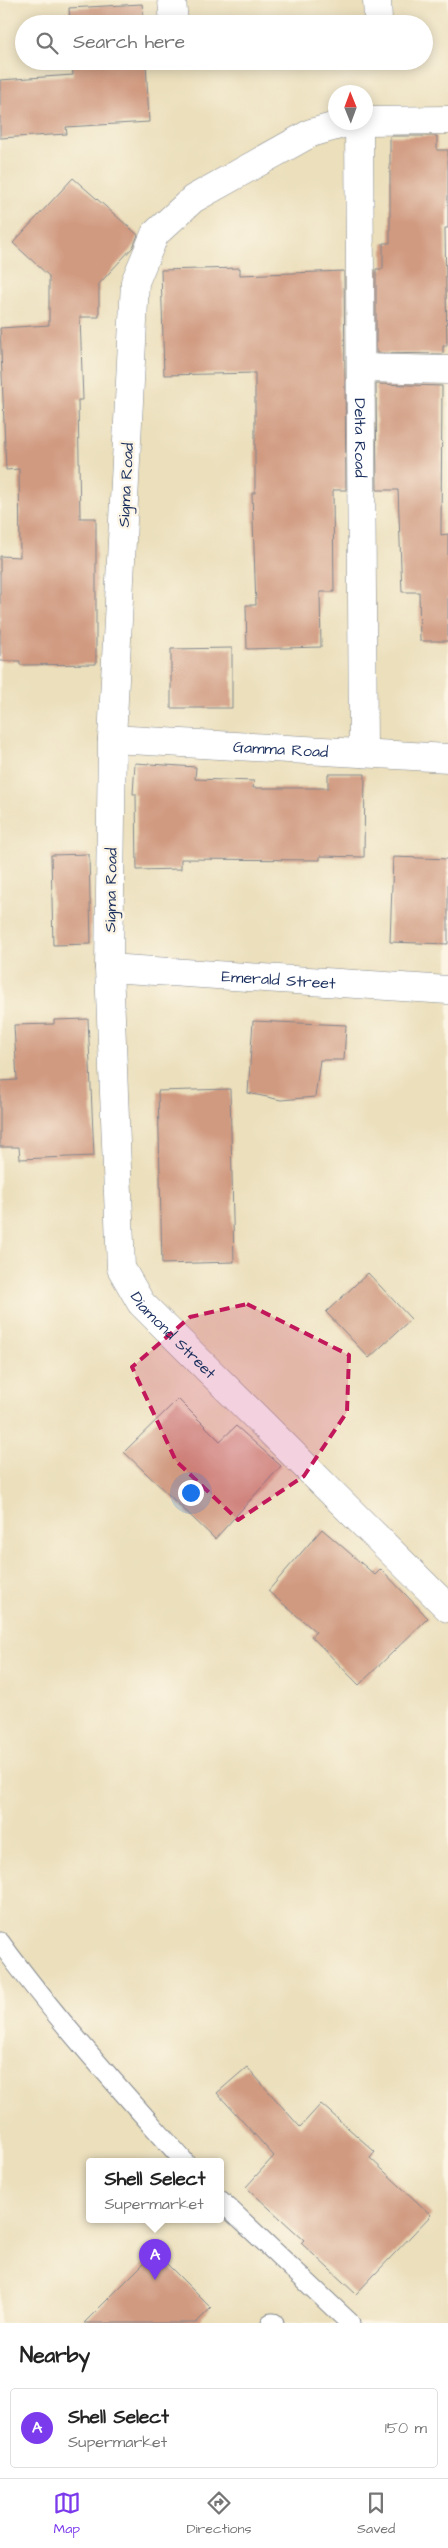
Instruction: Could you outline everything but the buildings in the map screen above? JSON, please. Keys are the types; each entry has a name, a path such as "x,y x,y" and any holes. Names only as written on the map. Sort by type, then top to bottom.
{"street":[{"path":"172,0 173,15"},
{"path":"373,121 448,120"},
{"name":"Sigma Road","path":"109,968 112,739 135,282 155,234 194,199 311,133 328,128"},
{"name":"Delta Road","path":"360,130 364,754"},
{"path":"362,368 448,370"},
{"name":"Gamma Road","path":"112,739 448,758"},
{"name":"Emerald Street","path":"109,968 448,990"},
{"name":"Diamond Street","path":"109,968 121,1268 140,1303 448,1608"}],"lane":[{"path":"0,1942 27,1979 97,2063 181,2158"},
{"path":"224,2204 350,2323"}],"highlighted area":[{"path":"247,1304 349,1355 347,1412 304,1476 238,1520 176,1461 132,1367 190,1317"}],"place":[{"name":"Shell Select","path":"155,2280"}]}
